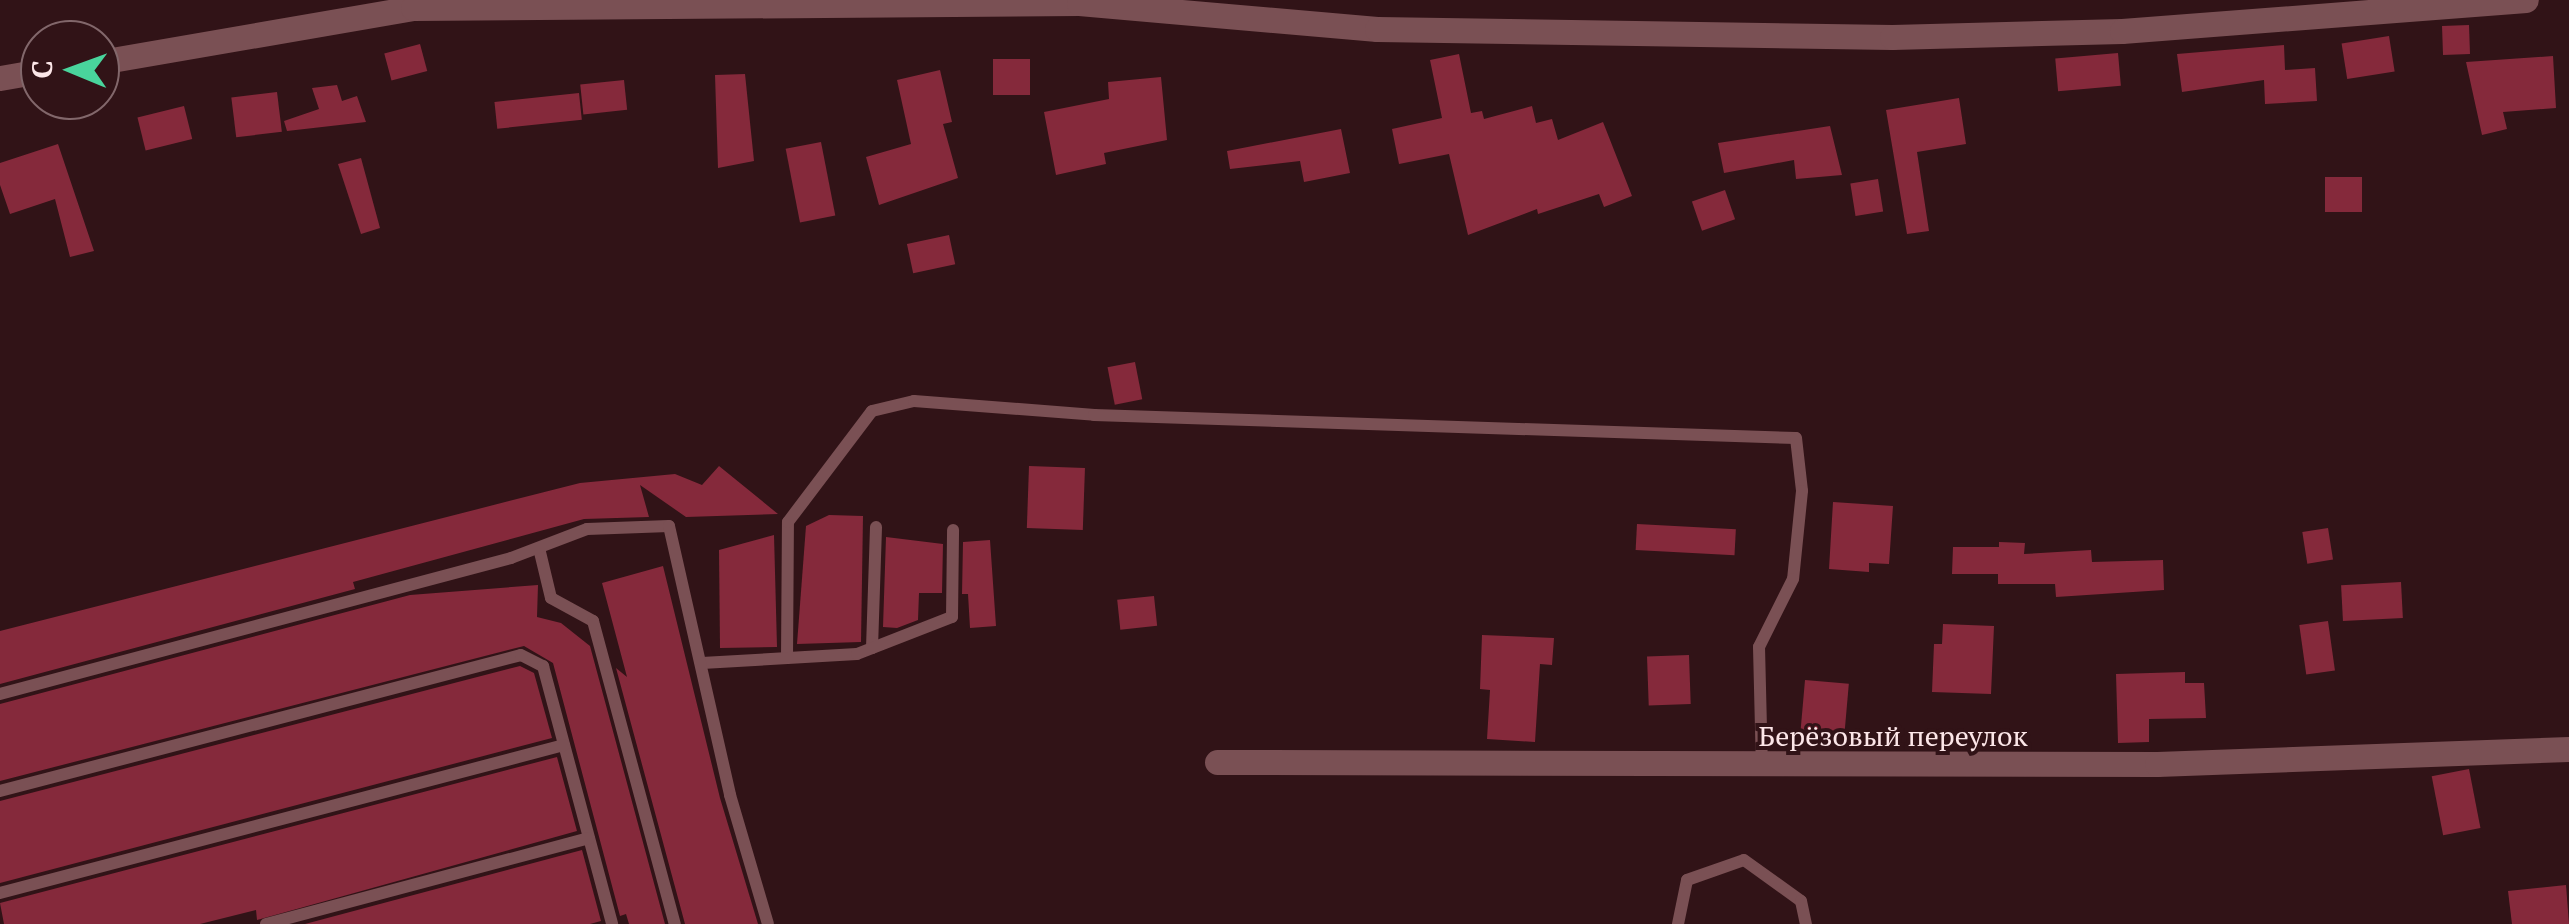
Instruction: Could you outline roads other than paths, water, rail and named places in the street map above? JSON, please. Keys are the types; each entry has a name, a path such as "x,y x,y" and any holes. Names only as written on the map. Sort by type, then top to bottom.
{"street":[{"path":"120,59 413,8 1079,2 1376,29 1892,37 2122,30 2526,0"},
{"name":"Берёзовый переулок","path":"1218,762 1762,767 2157,764 2569,748"}],"lane":[{"path":"787,658 788,522 872,411 914,401 1094,415 1796,438 1802,491 1793,579 1759,647 1762,767"},
{"path":"0,694 539,548 587,530 670,526 768,924"},
{"path":"872,648 876,527"},
{"path":"702,662 872,648 952,617 953,530"},
{"path":"539,548 551,598 593,621 675,924"},
{"path":"0,792 521,655 542,666 612,924"},
{"path":"0,892 564,746"},
{"path":"266,924 588,838"},
{"path":"1678,924 1688,880 1744,860 1801,901 1806,924"}]}
